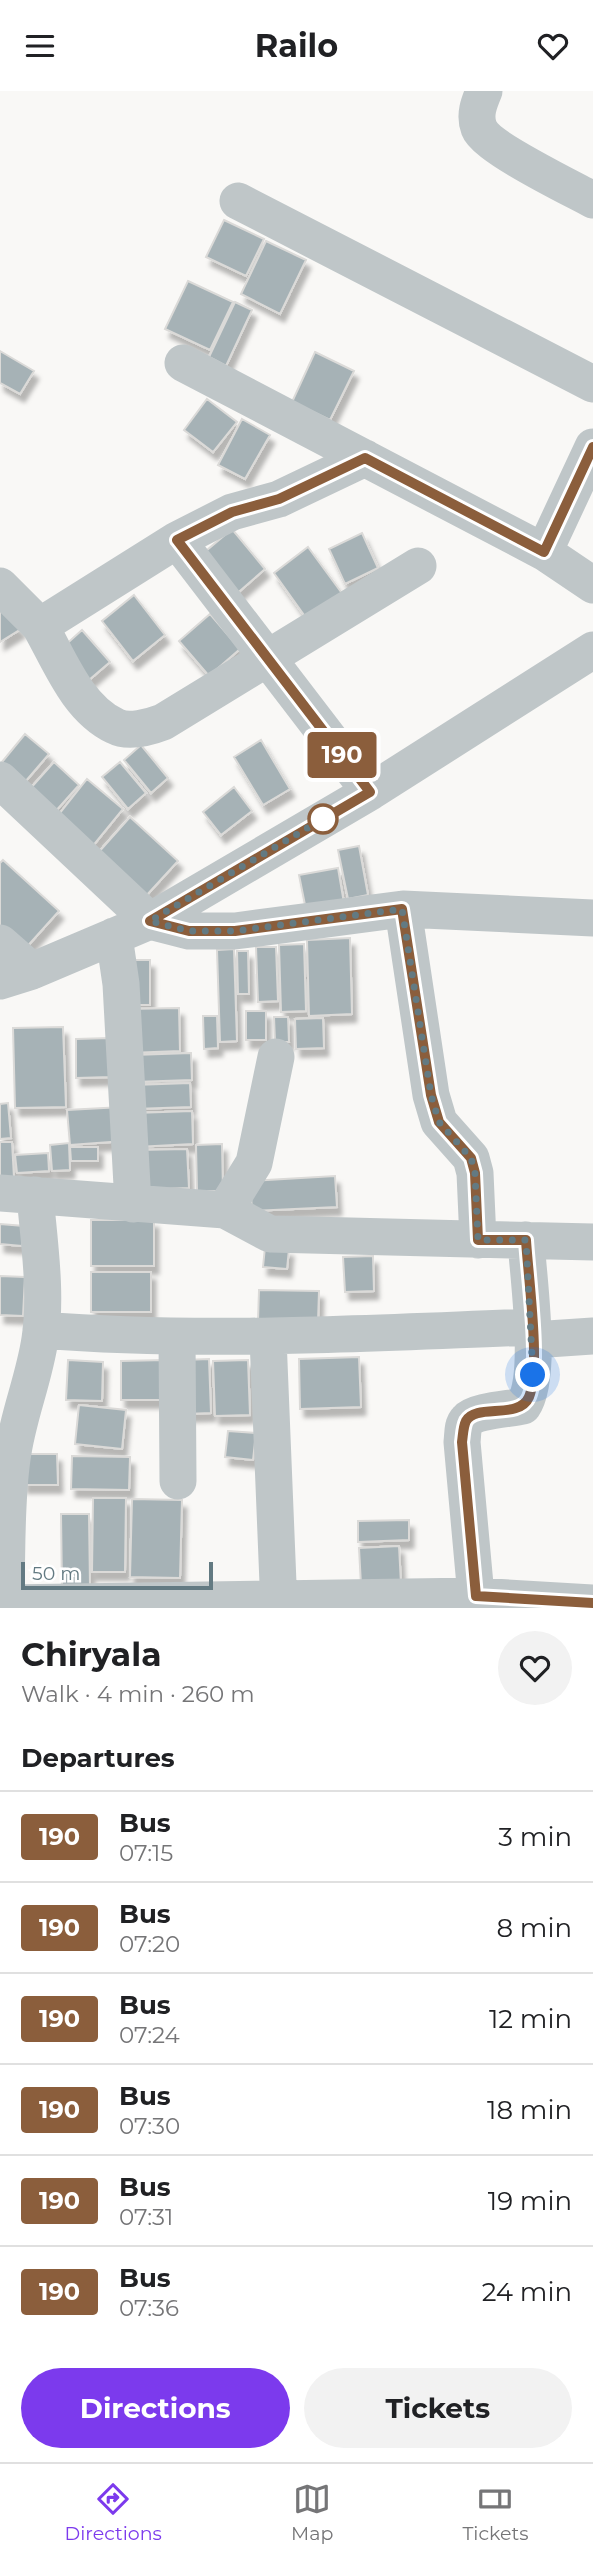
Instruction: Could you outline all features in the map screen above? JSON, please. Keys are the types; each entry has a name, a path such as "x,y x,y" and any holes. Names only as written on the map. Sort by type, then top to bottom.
{"street":[{"path":"484,91 476,116 479,131 509,154 593,200"},
{"path":"238,201 593,384"},
{"path":"183,363 544,552 593,585"},
{"path":"544,552 593,447"},
{"path":"40,626 177,540 232,512 279,499 365,458"},
{"path":"177,540 370,792"},
{"path":"0,586 40,626 86,706 116,727 147,728 163,722 418,566"},
{"path":"0,943 16,976 150,921 370,792 593,650"},
{"path":"0,780 150,921 189,931 235,931 402,909 593,918"},
{"path":"402,909 431,1095 439,1122 471,1158 475,1173 478,1240"},
{"path":"114,936 121,984 133,1204"},
{"path":"225,1210 254,1163 276,1057"},
{"path":"593,1242 270,1234 225,1210 17,1194 40,1247 41,1330 32,1381 5,1484 6,1605 279,1604 476,1596 593,1603"},
{"path":"476,1596 462,1442 464,1424 468,1417 476,1414 523,1406 529,1398 533,1375 526,1240"},
{"path":"41,1330 177,1337 268,1338 532,1333 593,1336"},
{"path":"177,1337 178,1481"},
{"path":"268,1338 279,1604"}],"building":[{"path":"224,220 264,239 246,276 206,257"},
{"path":"266,241 306,260 280,314 241,294"},
{"path":"188,281 233,302 210,350 165,329"},
{"path":"235,302 252,310 226,366 209,357"},
{"path":"0,351 34,371 20,394 0,383"},
{"path":"315,352 354,371 330,420 292,402"},
{"path":"207,399 237,422 213,452 184,430"},
{"path":"242,419 270,435 245,479 218,465"},
{"path":"232,529 265,569 233,597 200,556"},
{"path":"362,533 378,568 345,584 329,549"},
{"path":"308,547 344,596 309,622 274,573"},
{"path":"134,595 165,635 133,661 102,621"},
{"path":"0,610 21,629 0,642"},
{"path":"210,614 240,649 209,676 179,641"},
{"path":"82,630 110,662 89,680 62,648"},
{"path":"25,734 49,754 25,782 2,762"},
{"path":"261,740 290,789 263,805 234,757"},
{"path":"141,745 168,778 151,793 124,760"},
{"path":"54,762 79,785 54,813 29,790"},
{"path":"120,762 146,793 128,809 102,777"},
{"path":"87,779 123,809 92,847 56,818"},
{"path":"234,787 252,811 221,835 203,812"},
{"path":"130,817 178,861 145,897 97,854"},
{"path":"359,846 368,895 348,899 338,850"},
{"path":"3,860 59,911 24,950 0,928 0,863"},
{"path":"338,868 344,903 306,910 299,875"},
{"path":"350,938 352,1014 309,1016 307,940"},
{"path":"304,944 306,1011 281,1012 279,945"},
{"path":"256,947 276,947 278,1001 258,1002"},
{"path":"234,949 237,1041 220,1042 217,950"},
{"path":"237,951 248,951 249,994 238,994"},
{"path":"126,960 150,960 150,1005 126,1005"},
{"path":"179,1008 180,1051 128,1053 127,1009"},
{"path":"246,1011 266,1011 266,1040 246,1040"},
{"path":"203,1016 217,1016 218,1048 204,1049"},
{"path":"274,1017 288,1017 289,1042 275,1042"},
{"path":"323,1018 324,1048 296,1049 295,1019"},
{"path":"63,1027 66,1107 15,1108 13,1028"},
{"path":"110,1038 111,1077 76,1078 76,1039"},
{"path":"191,1053 192,1080 134,1082 133,1055"},
{"path":"190,1083 191,1107 134,1109 133,1085"},
{"path":"8,1103 11,1138 0,1139 0,1104"},
{"path":"122,1107 124,1141 70,1145 67,1110"},
{"path":"192,1111 193,1144 136,1147 134,1113"},
{"path":"0,1142 12,1142 14,1178 0,1179"},
{"path":"69,1143 70,1170 52,1171 50,1145"},
{"path":"222,1144 223,1191 197,1191 196,1145"},
{"path":"70,1147 98,1147 98,1161 71,1161"},
{"path":"187,1149 189,1188 138,1190 137,1150"},
{"path":"48,1153 49,1171 17,1173 15,1155"},
{"path":"335,1176 337,1207 252,1211 250,1181"},
{"path":"91,1220 154,1220 154,1266 91,1266"},
{"path":"0,1224 24,1226 22,1246 0,1244"},
{"path":"265,1247 289,1249 287,1269 263,1267"},
{"path":"373,1256 374,1291 345,1292 343,1257"},
{"path":"91,1272 151,1272 151,1312 91,1312"},
{"path":"0,1276 25,1277 23,1316 0,1315"},
{"path":"259,1290 319,1291 318,1322 258,1321"},
{"path":"359,1357 361,1407 300,1409 299,1359"},
{"path":"209,1359 211,1413 185,1414 183,1360"},
{"path":"68,1360 103,1362 102,1401 66,1400"},
{"path":"165,1360 165,1400 121,1400 121,1361"},
{"path":"248,1360 250,1415 215,1416 213,1361"},
{"path":"79,1405 126,1410 122,1449 75,1444"},
{"path":"228,1431 256,1433 253,1460 225,1457"},
{"path":"23,1454 57,1454 58,1485 23,1485"},
{"path":"72,1456 130,1457 129,1490 71,1489"},
{"path":"93,1498 126,1498 125,1572 92,1572"},
{"path":"132,1499 182,1500 180,1578 130,1577"},
{"path":"61,1514 89,1514 90,1587 62,1588"},
{"path":"409,1520 409,1540 358,1542 358,1521"},
{"path":"399,1546 401,1584 361,1585 359,1548"}],"bus line":[{"name":"190","path":"593,447 544,552 365,458 279,499 232,512 177,540 370,792 150,921 189,931 235,931 402,909 431,1095 439,1122 471,1158 475,1173 478,1240 526,1240 533,1340 533,1375 529,1398 523,1406 476,1414 468,1417 464,1424 462,1442 476,1596 593,1603"}],"route":[{"path":"323,819 326,817 150,921 189,931 235,931 402,909 431,1095 439,1122 471,1158 475,1173 478,1240 526,1240 533,1375"}]}
